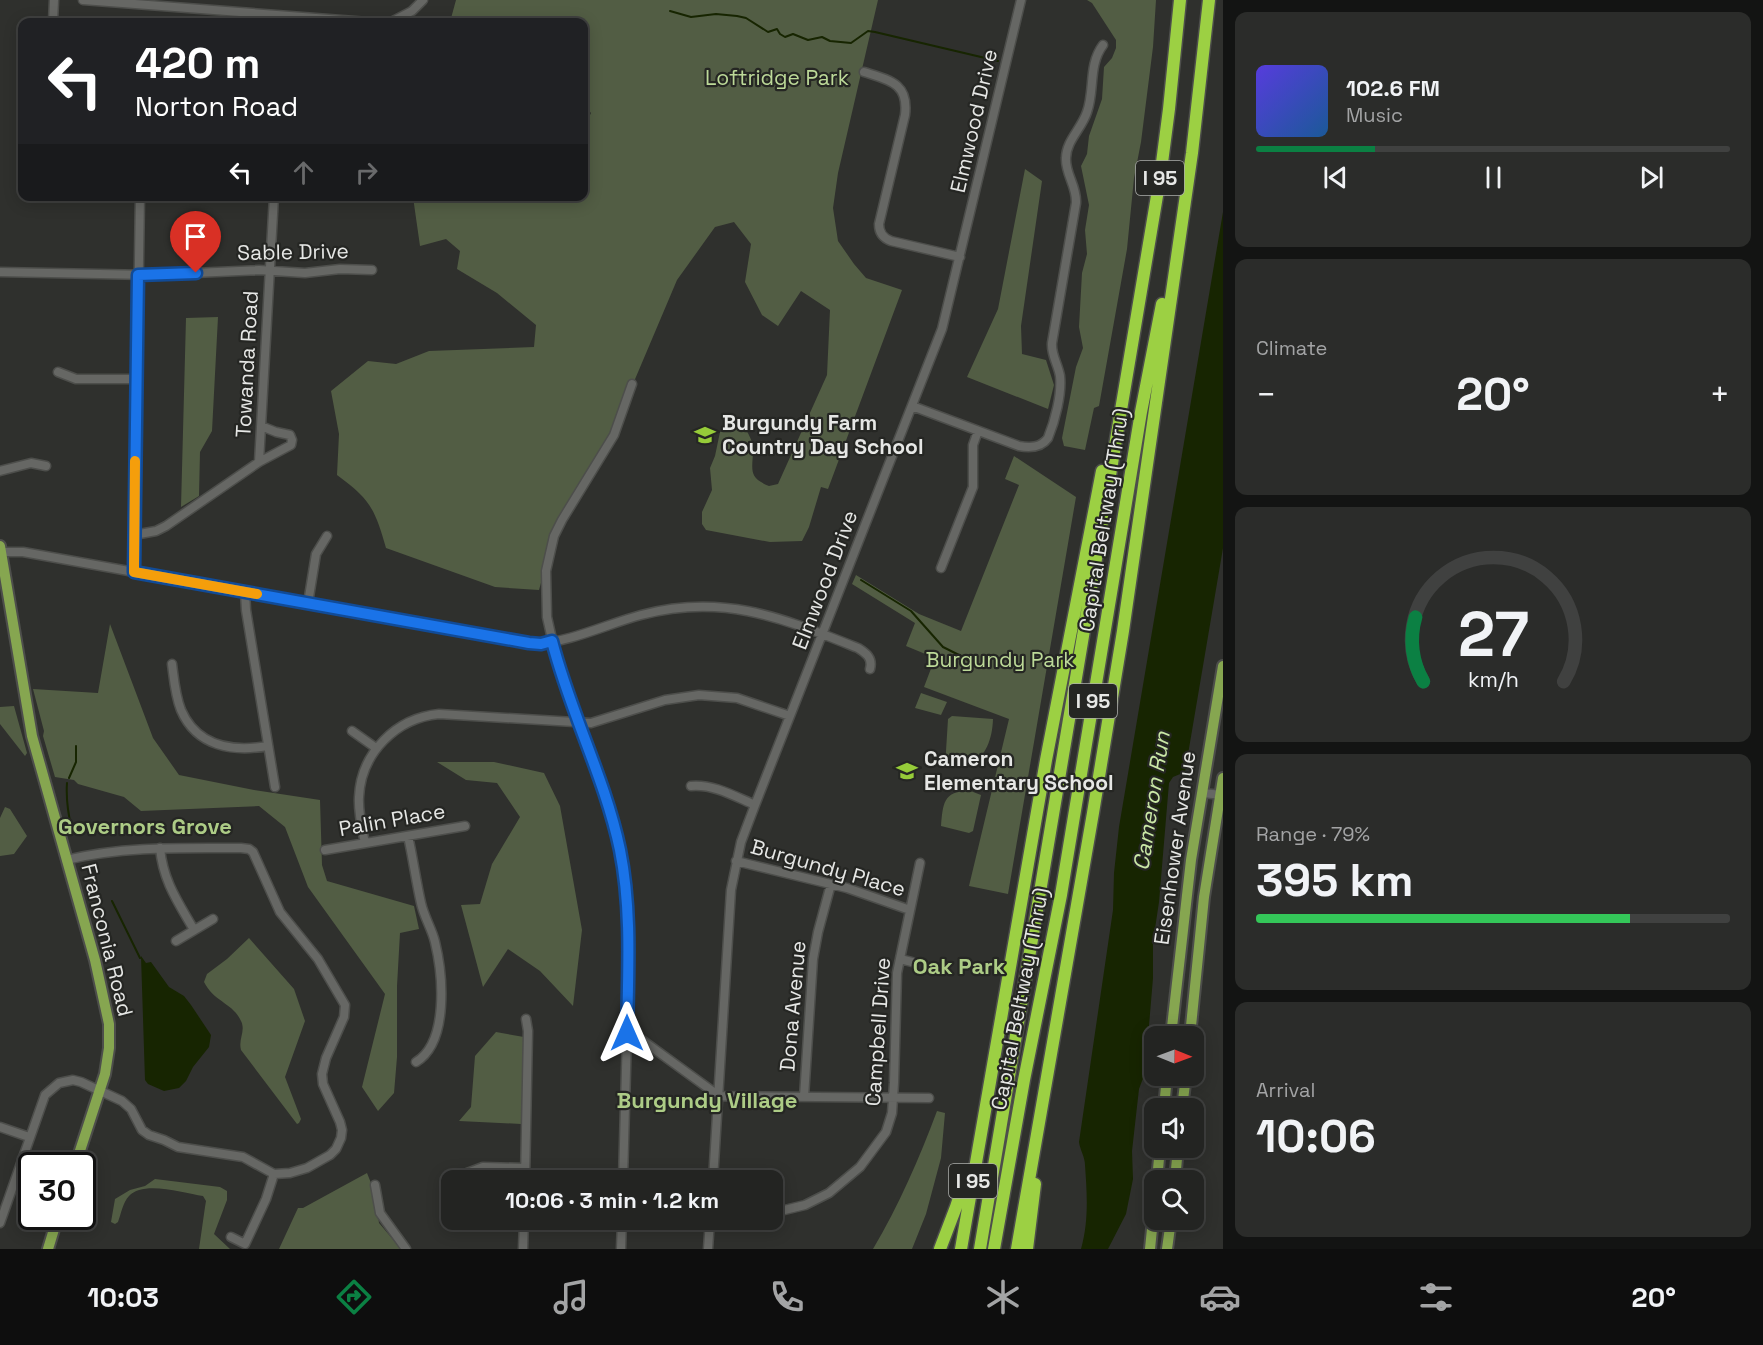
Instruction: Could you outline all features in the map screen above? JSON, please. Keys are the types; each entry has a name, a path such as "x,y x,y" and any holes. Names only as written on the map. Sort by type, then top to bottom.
{"highway":[{"name":"I 95","path":"961,1249 1066,654 1108,437 1129,354 1162,160 1180,0"},
{"name":"I 95","path":"1017,1249 1123,631 1192,153 1209,0"},
{"name":"Capital Beltway (Thru)","path":"994,1249 1024,1080 1061,895 1142,412 1192,153"},
{"name":"Capital Beltway (Thru)","path":"980,1249 1042,889 1129,354"},
{"path":"1027,1249 1048,1061"},
{"path":"940,1249 956,1207 985,1112"}],"main road":[{"name":"Franconia Road","path":"1,549 30,728 98,969 109,1024 108,1061 101,1090 80,1152"},
{"name":"Eisenhower Avenue","path":"1172,1026 1188,885 1223,666"},
{"name":"Eisenhower Avenue","path":"1191,1026 1202,919 1223,778"},
{"path":"48,1249 54,1230"},
{"path":"1150,1249 1152,1230"},
{"path":"1167,1249 1170,1230"}],"street":[{"path":"53,18 54,0"},
{"path":"83,0 276,18"},
{"path":"399,18 409,13 423,0"},
{"name":"Elmwood Drive","path":"714,1170 731,890 736,861 755,805 942,329 1021,0"},
{"path":"912,406 1025,447 1041,445 1050,433 1060,384 1052,343 1076,203 1075,188 1066,166 1066,155 1069,144 1087,112 1091,97 1094,62 1103,45"},
{"path":"864,72 908,91 905,115 879,224 880,233 891,241 960,257"},
{"path":"134,572 140,201"},
{"name":"Towanda Road","path":"259,462 274,201"},
{"name":"Sable Drive","path":"0,273 138,275 372,270"},
{"path":"58,372 73,379 137,379"},
{"path":"623,1170 627,1033 627,918 624,870 614,825 552,641 545,600 546,571 554,536 614,435 632,384"},
{"path":"134,535 166,526 259,462 289,447 292,443 290,435 261,426"},
{"path":"941,568 973,487 974,445 978,431"},
{"path":"0,471 31,463 46,466"},
{"path":"308,603 316,554 327,536"},
{"path":"1,549 541,644 644,614 700,606 759,612 788,620 865,652 870,658 870,669"},
{"path":"245,592 275,788"},
{"path":"172,664 180,708 198,733 212,742 229,748 268,746"},
{"path":"365,843 359,806 360,786 366,765 376,748 401,727 433,714 591,723 665,700 699,695 737,699 790,716"},
{"path":"352,731 376,748"},
{"path":"691,786 711,787 755,805"},
{"path":"1202,793 1221,795"},
{"name":"Palin Place","path":"325,850 465,826"},
{"path":"408,836 421,904 436,948 442,993 438,1022 430,1048 425,1056 416,1062"},
{"path":"0,1223 3,1207 45,1095 59,1083 73,1080 123,1101 142,1130 149,1135 178,1147 243,1157 274,1174 290,1173 322,1160 336,1149 341,1138 340,1122 322,1079 326,1058 344,1017 345,1005 318,959 280,912 255,857 249,849 160,848 105,852 66,860"},
{"path":"160,848 166,880 194,930"},
{"name":"Burgundy Place","path":"736,861 831,884 910,910"},
{"name":"Campbell Drive","path":"783,1210 805,1205 829,1194 852,1176 877,1147 886,1132 892,1113 893,1098 895,988 920,863"},
{"name":"Dona Avenue","path":"804,1097 813,959 831,884"},
{"path":"176,941 213,919"},
{"path":"900,959 912,962"},
{"path":"475,1170 483,1167 525,1168 528,1031 526,1019"},
{"path":"627,1033 642,1040 719,1096 929,1098"},
{"path":"0,1127 30,1137"},
{"path":"231,1237 244,1247 266,1199 274,1174"},
{"path":"375,1185 380,1214 406,1249"},
{"path":"523,1249 524,1230"},
{"path":"621,1249 622,1230"},
{"path":"708,1249 709,1230"}],"green space":[{"name":"Loftridge Park","path":"456,0 878,0 838,173 833,208 838,241 854,264 866,278 902,290 828,489 821,487 809,527 802,541 770,542 706,530 702,524 702,512 712,490 710,468 720,432 744,426 753,446 754,476 769,486 778,484 827,375 830,310 801,291 778,326 762,315 745,282 751,244 734,222 715,227 677,280 608,443 554,536 539,590 495,587 386,548 370,506 357,491 337,475 339,434 331,391 368,361 396,364 429,351 534,347 536,325 497,293 457,269 460,251 446,239 420,246 414,201 588,201 588,119 591,113 588,110 588,18 451,18"},
{"path":"1087,0 1156,0 1153,47 1134,178 1127,249 1099,406 1094,408 1085,450 1064,446 1062,438 1076,367 1083,348 1079,327 1082,273 1087,254 1085,230 1089,205 1081,166 1087,154 1089,136 1102,99 1104,67 1112,58 1116,48 1116,40 1092,3"},
{"path":"1025,169 1042,181 1021,326 1022,354 1046,360 1054,385 1048,409 967,377 998,309"},
{"path":"218,317 212,431 200,452 199,496 181,507 186,318"},
{"name":"Burgundy Park","path":"1014,456 1076,497 1008,894 969,886 1009,719 924,687 935,658 906,646 915,623 852,584 856,575 919,614 961,631 1019,485 1005,479"},
{"path":"110,624 153,738 179,775 320,800 322,865 327,881 414,906 419,929 400,933 394,1093 378,1111 362,1087 385,994 308,887 285,827 259,806 141,811 124,797 78,784 74,780 55,777 33,689 98,693"},
{"path":"921,693 947,702 941,715 915,708"},
{"path":"14,706 27,753 25,756 0,724 0,707"},
{"path":"952,716 993,719 990,740 981,756 966,766 956,768 945,767 948,719"},
{"path":"437,762 494,762 544,773 560,806 582,930 573,1006 540,971 508,949 483,987 461,905 480,904 492,864 520,817 497,783 466,780"},
{"path":"968,790 981,795 973,831 969,833 941,826 944,805 949,796"},
{"path":"5,807 10,809 27,836 14,854 0,856 0,818"},
{"path":"249,938 294,989 305,1021 285,1077 301,1119 297,1124 241,1050 243,1028 238,1015 213,994 204,982 207,974"},
{"path":"496,1032 524,1037 521,1124 459,1121 471,1107 475,1056"},
{"path":"937,1111 945,1113 941,1158 926,1214 912,1249 873,1249 908,1182"},
{"path":"367,1173 375,1193 379,1223 401,1249 279,1249 298,1208 303,1208"},
{"path":"155,1179 220,1187 227,1191 227,1200 214,1234 230,1249 199,1249 206,1201 203,1196 154,1188 135,1191 127,1199 118,1222 115,1224 111,1222 115,1199"}],"water":[{"name":"Cameron Run","path":"1223,212 1223,548 1185,772 1173,777 1169,783 1159,902 1153,942 1149,1026 1144,1026 1144,1076 1139,1089 1132,1151 1133,1179 1126,1214 1108,1249 1081,1249 1087,1196 1085,1162 1079,1142 1113,910 1119,827"},
{"path":"141,956 146,963 151,962 169,987 184,996 211,1035 209,1047 179,1088 164,1091 148,1084 145,1080"}],"waterway":[{"path":"670,11 691,17 716,14 737,16 746,18 768,32 777,29 785,37 793,34 808,40 822,37 830,41 851,43 868,31 875,32 998,61"},
{"path":"861,580 911,611 943,647 965,658 976,667"},
{"path":"69,778 76,762 76,746"},
{"path":"67,783 69,816 75,834"},
{"path":"112,901 140,958"}],"slow traffic":[{"path":"135,461 134,572 257,594"}],"place":[{"name":"Burgundy Farm Country Day School","path":"705,435"},
{"name":"Cameron Elementary School","path":"907,771"}],"district":[{"name":"Governors Grove","path":"145,826"},
{"name":"Oak Park","path":"959,966"},
{"name":"Burgundy Village","path":"707,1100"}],"route":[{"path":"196,273 138,275 134,572 529,643 541,644 552,641 620,849 624,870 627,918 627,1033"}]}
